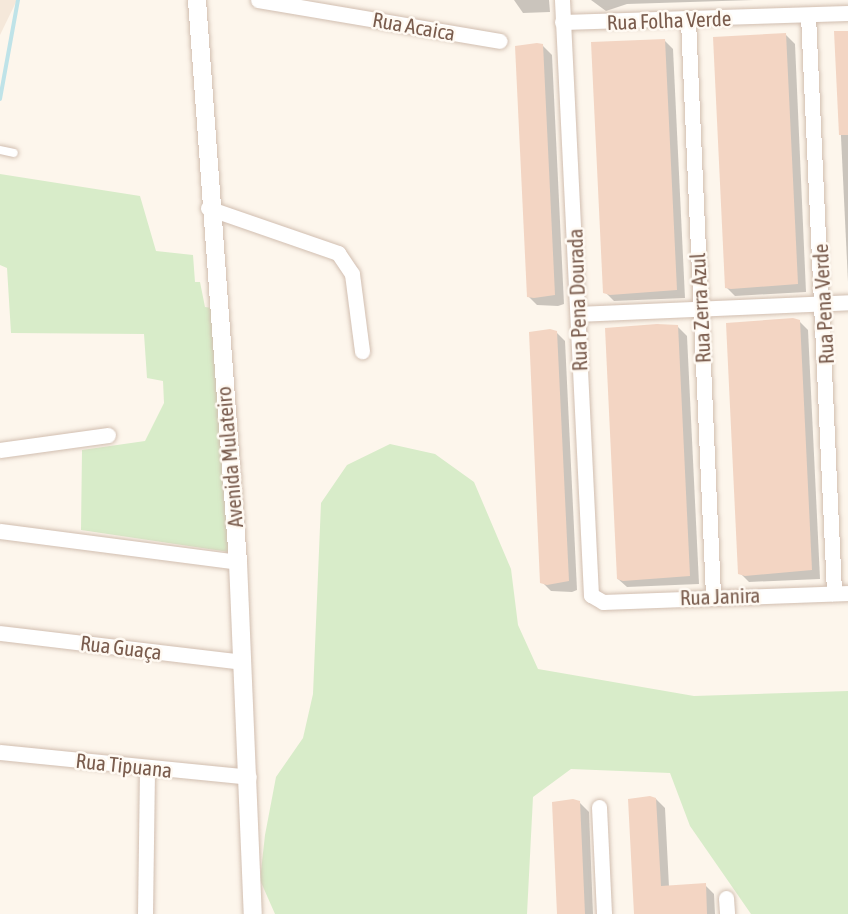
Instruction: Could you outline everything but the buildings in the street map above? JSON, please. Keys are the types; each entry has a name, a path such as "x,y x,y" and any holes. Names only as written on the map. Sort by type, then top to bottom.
{"street":[{"name":"Avenida Mulateiro","path":"196,0 208,208 238,562 249,777 253,914"},
{"name":"Rua Acaica","path":"258,0 500,41"},
{"name":"Rua Pena Dourada","path":"562,0 593,600"},
{"name":"Rua Folha Verde","path":"562,22 688,21 848,13"},
{"name":"Rua Pena Verde","path":"808,15 841,593"},
{"name":"Rua Zerra Azul","path":"688,21 713,596"},
{"path":"208,208 338,253 352,274 362,351"},
{"path":"578,314 848,302"},
{"path":"0,450 108,435"},
{"path":"0,531 238,562"},
{"name":"Rua Janira","path":"593,600 841,593"},
{"name":"Rua Guaça","path":"0,633 242,662"},
{"name":"Rua Tipuana","path":"0,752 249,777"},
{"path":"145,914 147,767"},
{"path":"599,807 604,914"},
{"path":"726,898 727,914"}],"lane":[{"path":"0,150 14,153"}],"shaded area":[{"path":"0,0 17,0 0,35"}],"green space":[{"path":"0,174 140,196 156,251 193,255 195,282 200,282 205,307 212,308 229,552 81,530 82,450 145,441 164,403 163,381 147,378 144,334 11,333 7,268 0,265"},
{"path":"390,444 435,454 474,482 511,569 518,625 538,669 694,696 848,691 848,914 751,914 690,826 670,773 571,769 533,797 527,914 275,914 260,880 265,835 276,777 303,738 313,694 321,503 347,465"}],"waterway":[{"path":"0,99 18,0"}]}
